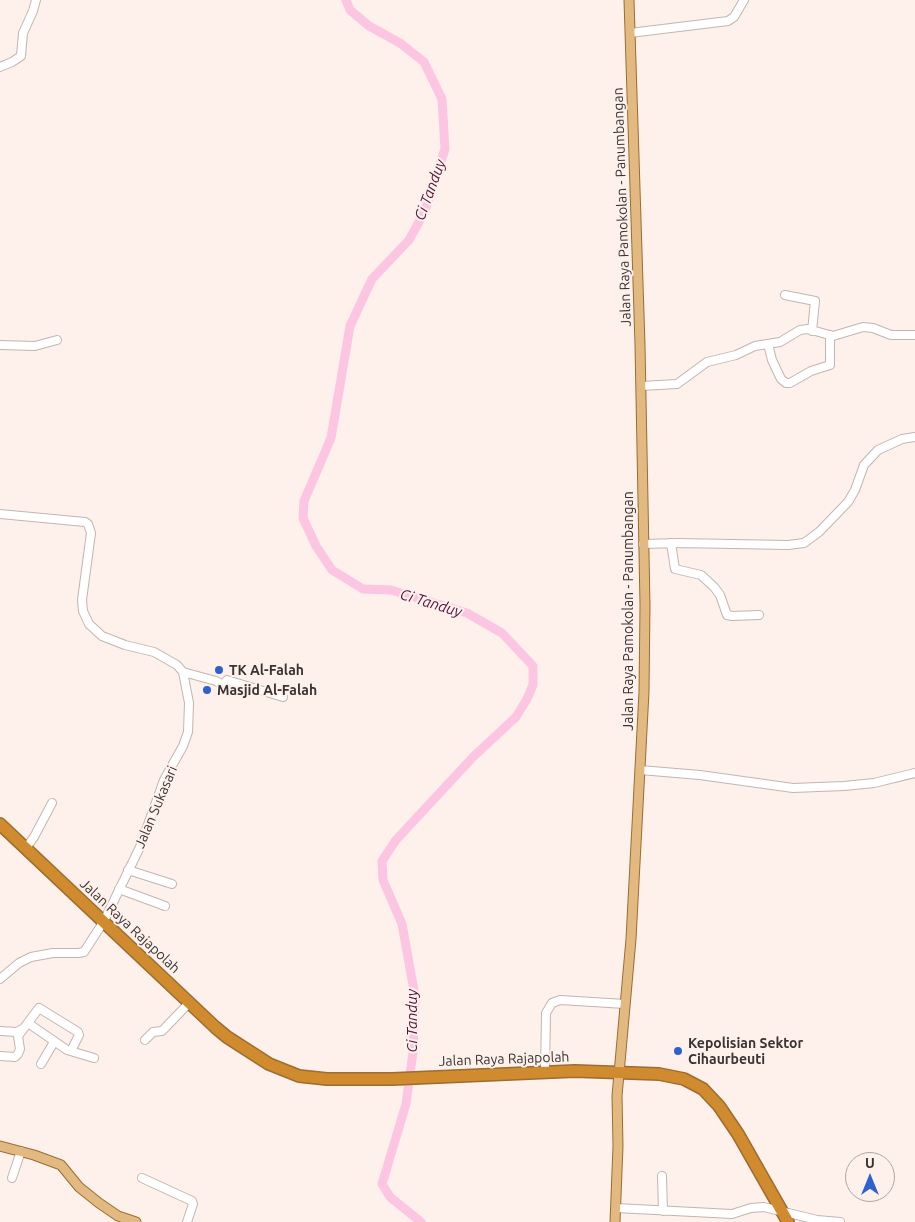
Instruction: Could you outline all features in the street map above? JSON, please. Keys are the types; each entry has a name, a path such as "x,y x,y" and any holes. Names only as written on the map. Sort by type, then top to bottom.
{"highway":[{"name":"Jalan Raya Rajapolah","path":"0,824 227,1037 269,1064 299,1076 328,1079 392,1079 545,1072 659,1074 684,1079 703,1089 719,1106 788,1222"}],"main road":[{"name":"Jalan Raya Pamokolan - Panumbangan","path":"614,1222 618,1146 617,1096 631,939 644,692 645,605 628,0"},
{"path":"0,1146 42,1157 61,1165 79,1187 99,1203 118,1216 136,1222"}],"street":[{"path":"0,67 21,56 23,32 36,0"},
{"path":"630,33 728,21 734,17 744,0"},
{"path":"785,294 815,301 812,331"},
{"path":"640,386 677,384 707,362 736,355 755,346 780,342 800,330 830,335 846,333 863,327 873,328 891,335 915,335"},
{"path":"768,344 772,360 781,379 783,382 790,383 811,371 830,365 830,335"},
{"path":"0,345 35,346 57,340"},
{"path":"643,544 671,542 788,545 804,543 819,532 848,502 855,490 864,465 874,455 893,442 915,437"},
{"path":"0,514 85,522 88,524 91,533 82,600 83,610 89,624 102,636 125,645 154,652 177,665 183,672 216,681 223,685 227,680 283,697"},
{"path":"671,542 675,569 701,574 720,595 726,615 759,615"},
{"name":"Jalan Sukasari","path":"0,979 19,963 31,957 53,953 84,952 104,921 140,847 164,780 183,746 188,732 189,703 183,672"},
{"path":"640,770 700,775 793,788 874,783 915,773"},
{"path":"26,848 52,803"},
{"path":"128,870 172,884"},
{"path":"119,889 165,906"},
{"path":"545,1072 546,1013 552,1003 560,1000 625,1004"},
{"path":"145,1040 153,1032 162,1031 190,1002"},
{"path":"0,1032 17,1032 28,1023 39,1004"},
{"path":"0,1056 15,1057 18,1054 20,1049 18,1036 37,1009 40,1008 78,1032 80,1035 71,1051"},
{"path":"28,1023 54,1042 71,1051 94,1058"},
{"path":"0,1032 18,1036"},
{"path":"41,1064 54,1042"},
{"path":"12,1178 21,1151"},
{"path":"662,1176 663,1211"},
{"path":"142,1178 192,1201 193,1204 187,1222"},
{"path":"616,1208 732,1214 752,1208 764,1207 817,1220 840,1222"}],"waterway":[{"name":"Ci Tanduy","path":"346,0 350,10 369,26 400,43 424,62 442,99 445,149 424,213 409,240 372,279 350,326 331,438 304,501 303,518 316,546 332,570 363,589 391,590 467,613 502,633 533,666 533,685 516,717 473,757 396,840 382,861 383,880 402,924 415,996 413,1052 406,1104 382,1184 390,1197 421,1222"}],"place":[{"name":"TK Al-Falah","path":"219,670"},
{"name":"Masjid Al-Falah","path":"207,690"},
{"name":"Kepolisian Sektor Cihaurbeuti","path":"678,1051"}]}
